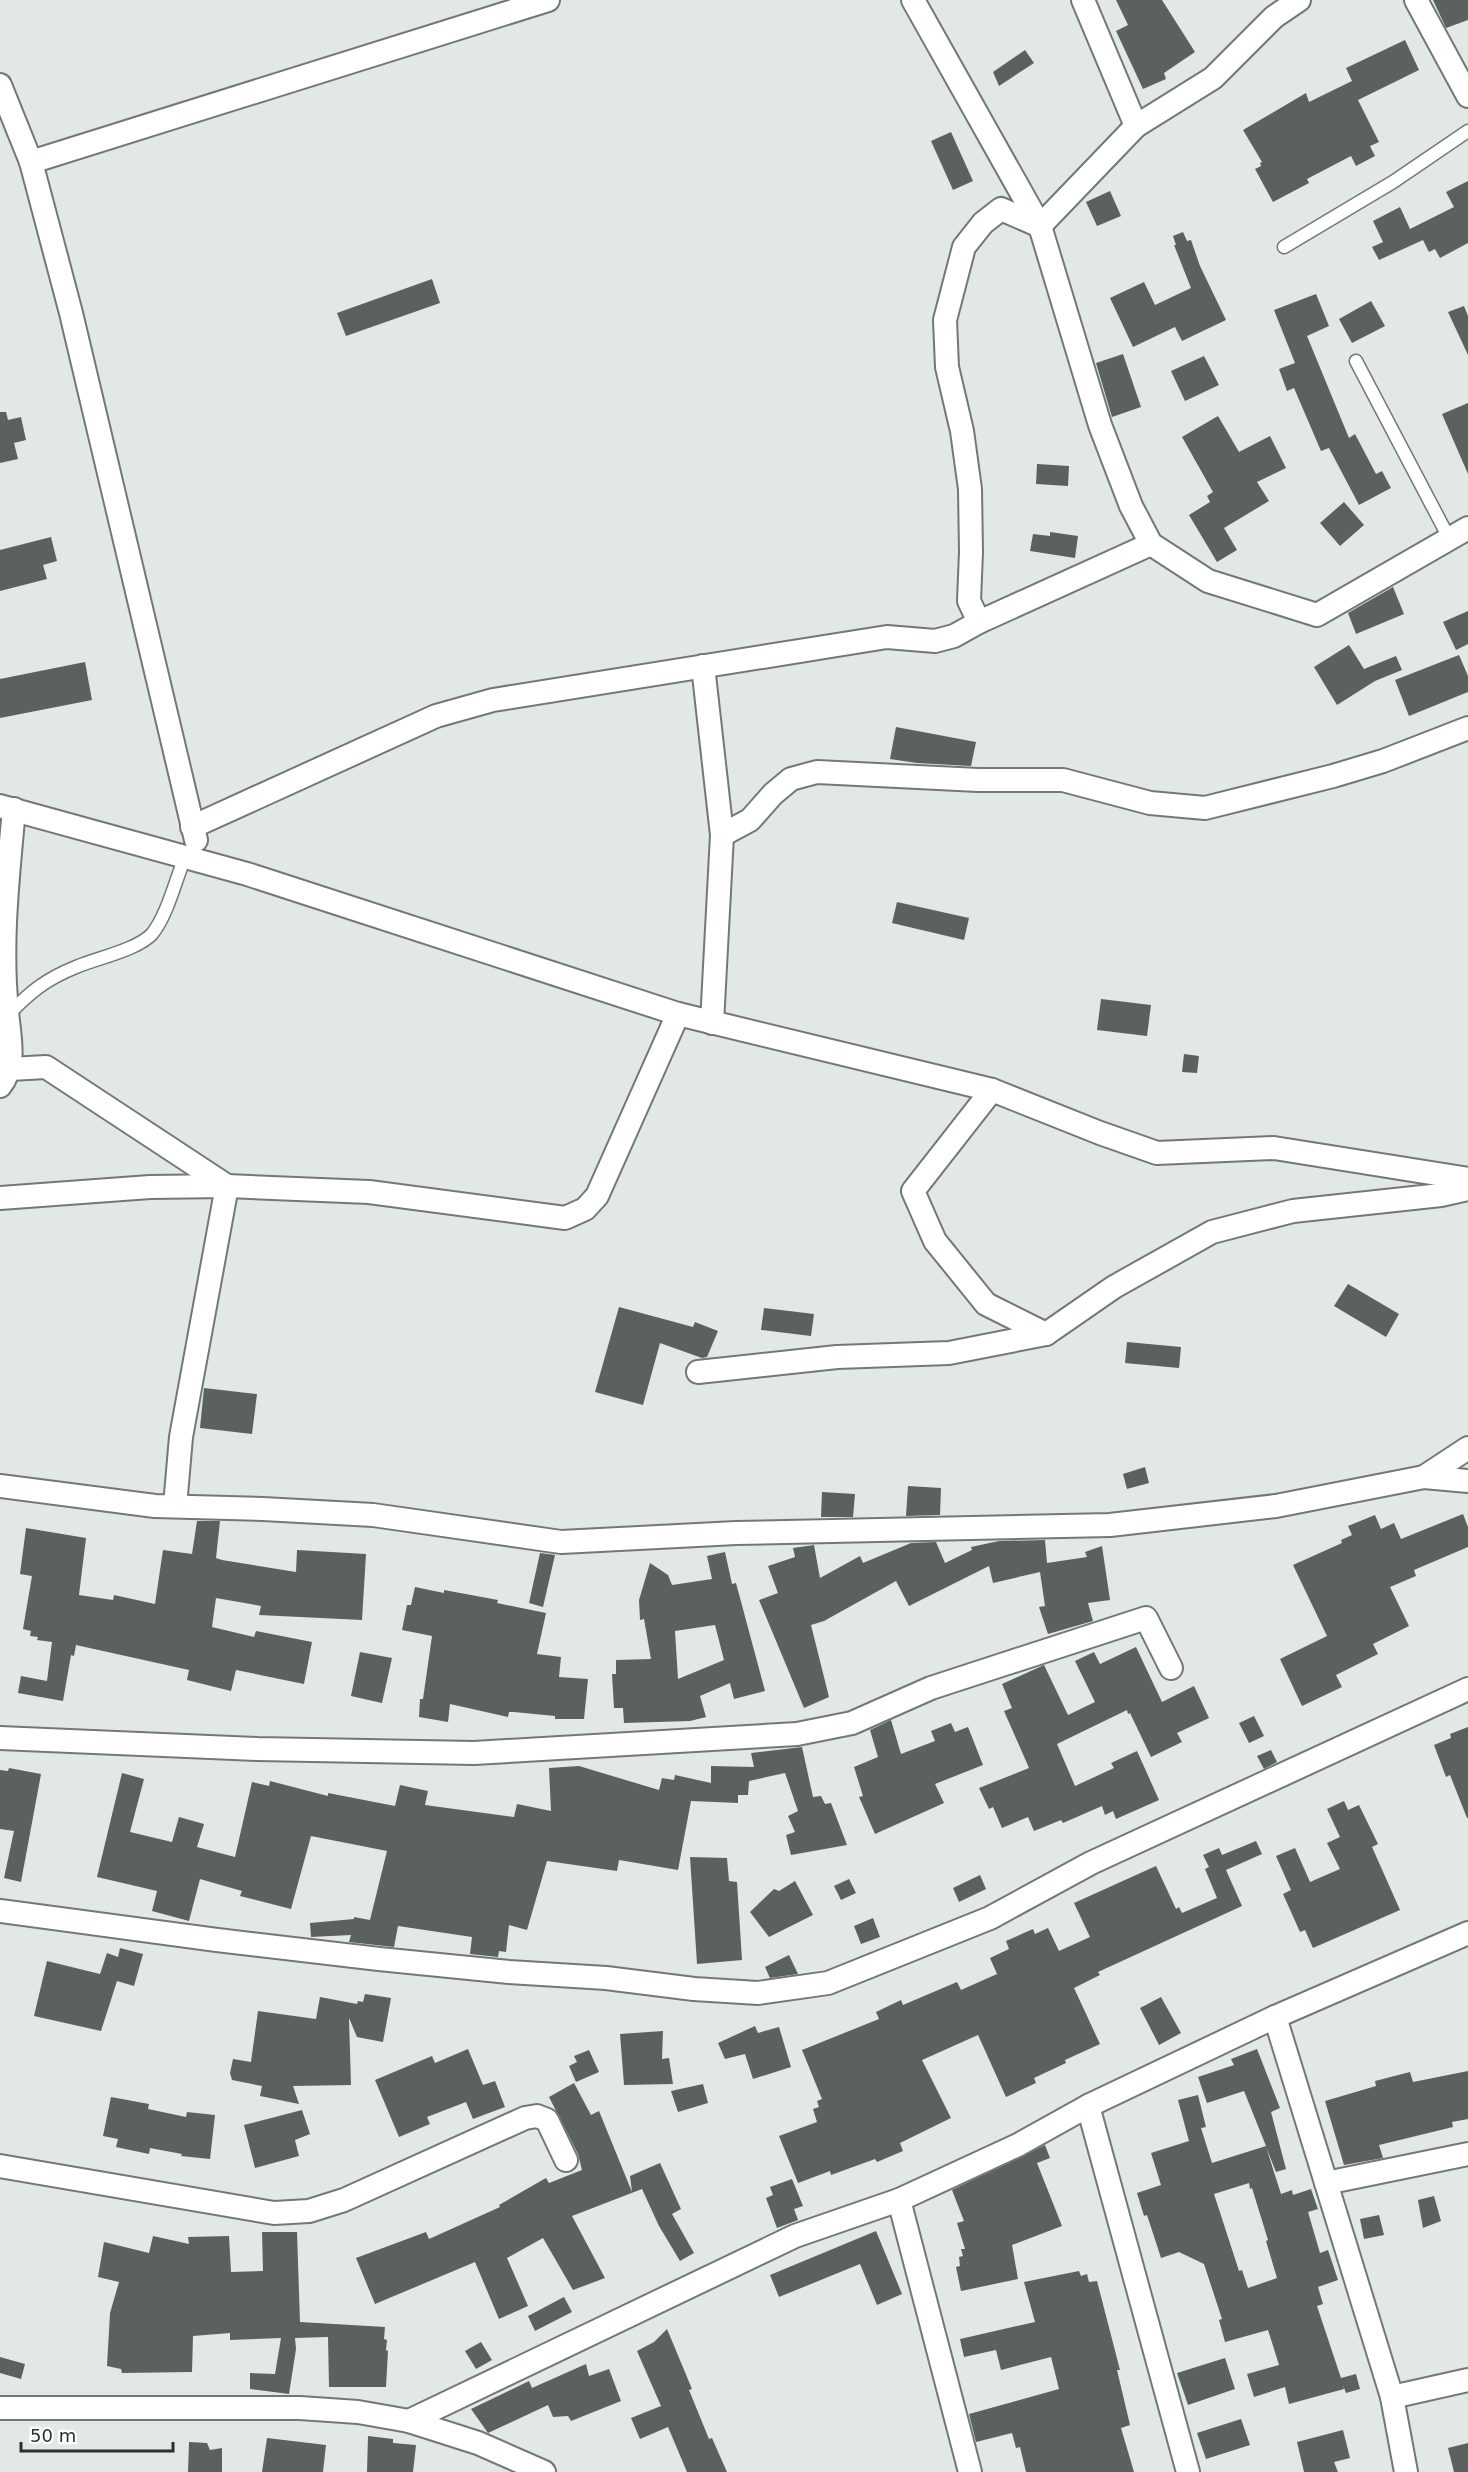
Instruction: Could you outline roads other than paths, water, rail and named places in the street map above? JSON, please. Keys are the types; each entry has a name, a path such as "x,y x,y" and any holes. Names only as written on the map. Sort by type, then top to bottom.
{"street":[{"path":"32,162 548,0"},
{"path":"913,0 1040,226 1100,425 1131,506 1151,544 1208,581 1317,615 1459,533"},
{"path":"1083,0 1136,126"},
{"path":"1040,226 1136,126 1213,78 1274,16 1299,0"},
{"path":"1416,0 1468,96"},
{"path":"0,85 32,162 71,313 192,827 193,859"},
{"path":"979,622 969,601 970,489 962,431 947,367 945,320 964,247 983,223 1001,209 1040,226"},
{"path":"192,827 436,716 462,707 493,700 887,637 935,641 954,636 979,622 1151,544"},
{"path":"703,666 722,835 712,1023"},
{"path":"722,835 750,820 773,794 791,779 817,772 978,780 1063,780 1150,803 1205,807 1333,776 1383,761 1468,728"},
{"path":"5,1078 11,1056 3,975 7,808 193,859 678,1014 992,1090 1157,1153 1274,1148 1468,1179"},
{"path":"0,1198 150,1187 227,1186 369,1192 565,1218 585,1209 597,1196 678,1014"},
{"path":"5,1078 46,1067 227,1186"},
{"path":"992,1090 913,1191 935,1241 986,1304 1046,1334"},
{"path":"175,1506 181,1437 227,1186"},
{"path":"698,1372 837,1357 949,1353 1046,1334 1114,1287 1212,1232 1293,1211 1441,1196 1468,1189"},
{"path":"1424,1478 1468,1448"},
{"path":"0,1486 155,1506 373,1515 561,1542 735,1533 1110,1525 1276,1506 1424,1478 1468,1481"},
{"path":"0,1738 258,1749 474,1753 797,1734 852,1723 931,1688 1146,1618 1171,1668"},
{"path":"0,1911 205,1939 379,1959 509,1972 606,1978 694,1989 758,1993 828,1983 990,1918 1092,1863 1468,1689"},
{"path":"410,2421 795,2236 899,2200 1018,2145 1089,2106 1275,2017 1468,1933"},
{"path":"1275,2017 1392,2397 1406,2472"},
{"path":"1089,2106 1188,2472"},
{"path":"0,2166 274,2213 309,2211 344,2200 525,2118 537,2116 547,2120 566,2160"},
{"path":"1326,2183 1468,2154"},
{"path":"899,2200 970,2472"},
{"path":"1392,2397 1468,2380"},
{"path":"0,2408 300,2408 358,2412 410,2421 478,2443 537,2470"}],"lane":[{"path":"1284,247 1393,182 1468,131"},
{"path":"1356,361 1459,533"},
{"path":"7,1016 31,991 41,985 74,968 140,943 152,933 193,859"}]}
